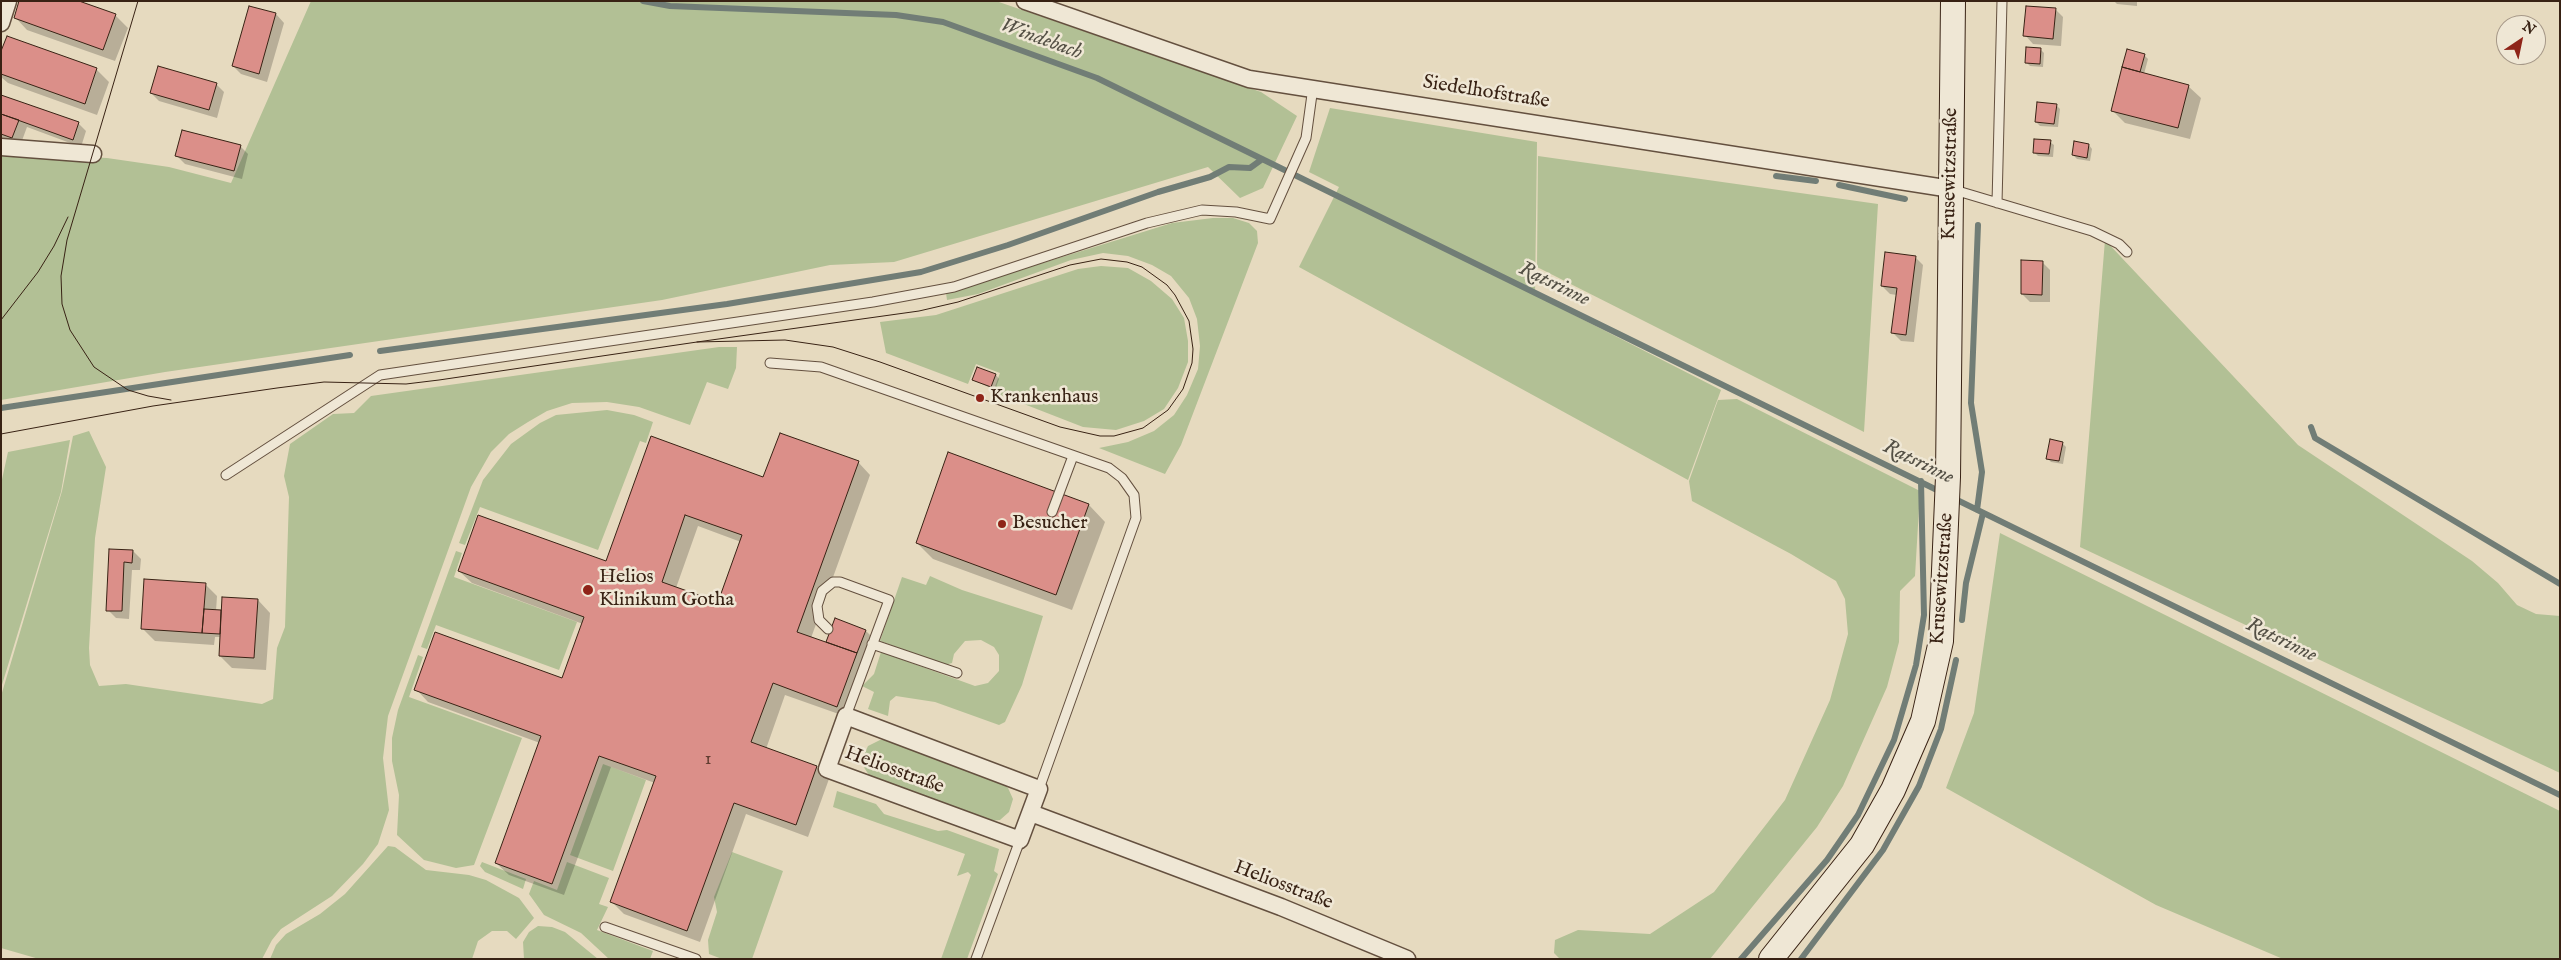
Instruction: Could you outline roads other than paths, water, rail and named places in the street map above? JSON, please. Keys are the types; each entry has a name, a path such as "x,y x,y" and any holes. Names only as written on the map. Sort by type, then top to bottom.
{"main road":[{"name":"Krusewitzstraße","path":"1771,959 1862,845 1893,790 1924,721 1941,641 1948,477 1953,1"}],"street":[{"path":"1,23 8,1"},
{"name":"Siedelhofstraße","path":"1024,1 1249,78 1951,188"},
{"path":"1,147 93,154"},
{"name":"Heliosstraße","path":"1020,840 827,769 846,716 1039,789"},
{"path":"1020,840 1039,789"},
{"name":"Heliosstraße","path":"1031,813 1281,907 1407,959"}],"lane":[{"path":"1997,203 2002,1"},
{"path":"226,475 380,375 873,302 954,287 1147,223 1202,210 1236,212 1270,219 1306,138 1313,88"},
{"path":"1951,188 2106,236 2119,244 2127,252"},
{"path":"770,363 821,367 1109,468 1122,478 1134,495 1136,518 1039,789"},
{"path":"1052,512 1073,456"},
{"path":"828,629 819,620 817,606 822,591 827,586 840,582 889,600 846,716"},
{"path":"872,644 957,673"},
{"path":"976,959 1020,840"},
{"path":"605,927 696,959"}],"waterway":[{"name":"Ratsrinne","path":"643,1 670,6 896,15 943,22 1097,78 1941,492"},
{"path":"380,351 727,304 921,272 1008,245 1158,192 1210,177 1229,167 1250,168 1261,160"},
{"path":"1776,176 1816,181"},
{"path":"1839,185 1905,199"},
{"path":"1977,510 1982,472 1971,403 1978,225"},
{"path":"1,408 350,355"},
{"path":"2311,427 2315,438 2560,584"},
{"path":"1741,959 1827,860 1858,815 1894,740 1916,665 1924,615 1921,481"},
{"name":"Ratsrinne","path":"1953,498 2560,795"},
{"path":"1962,620 1966,583 1983,513"},
{"path":"1801,959 1883,850 1919,786 1941,729 1956,660"}],"tram line":[{"path":"138,1 67,240 61,276 62,304 70,330 94,367 128,390 171,400"},
{"path":"1,320 38,272 54,246 68,217"},
{"path":"1,434 153,406 277,388 324,382 406,384 439,380 697,342 919,311 958,302 1070,265 1101,259 1127,262 1142,267 1167,285 1175,295 1189,321 1193,349 1192,363 1183,389 1168,410 1143,428 1114,436 1100,436 1060,427 833,347 785,340 697,342"}],"place":[{"name":"Krankenhaus","path":"980,398"},
{"name":"Besucher","path":"1002,524"},
{"name":"Helios Klinikum Gotha","path":"588,590"}],"water label":[{"name":"Windebach","path":"1041,40"}]}
